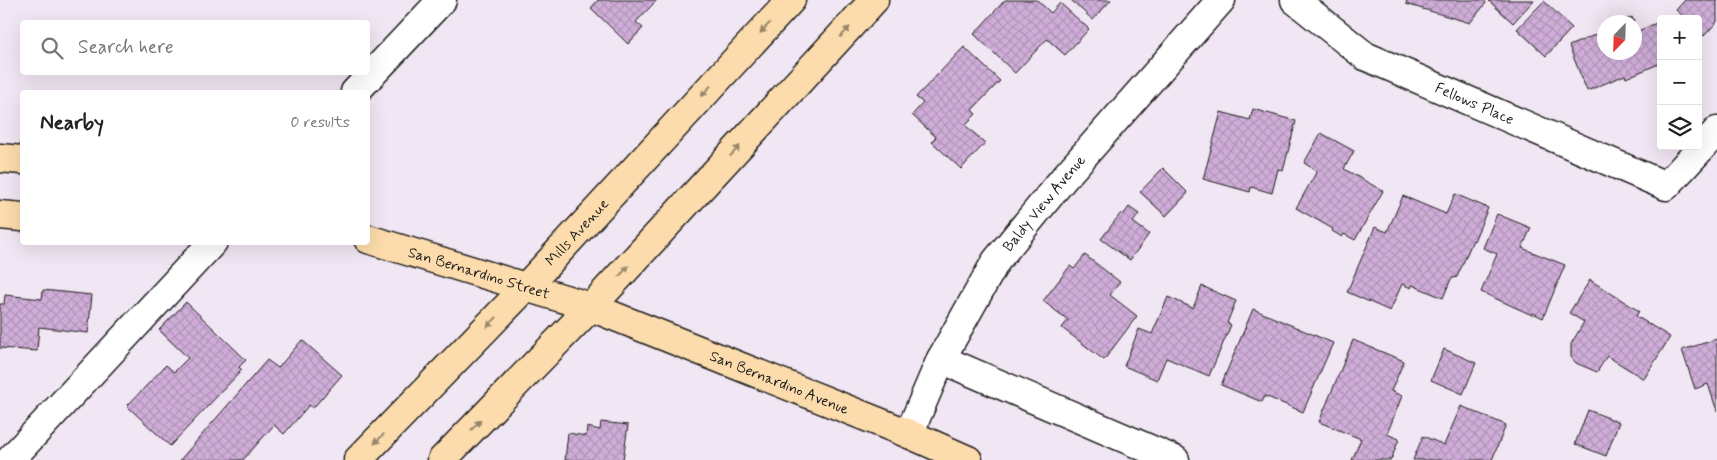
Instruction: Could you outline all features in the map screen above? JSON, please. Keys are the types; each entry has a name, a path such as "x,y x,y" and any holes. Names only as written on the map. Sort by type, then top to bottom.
{"main road":[{"name":"Mills Avenue","path":"358,460 526,287 791,0"},
{"path":"442,460 591,307 874,0"},
{"path":"0,158 20,160"},
{"path":"0,216 20,217"},
{"name":"San Bernardino Street","path":"370,240 591,307"},
{"name":"San Bernardino Avenue","path":"591,307 909,434 968,460"}],"street":[{"path":"357,90 442,0"},
{"name":"Baldy View Avenue","path":"909,434 941,359 996,260 1064,178 1221,0"},
{"name":"Fellows Place","path":"1296,0 1365,56 1666,186 1717,131"},
{"path":"10,460 210,245"},
{"path":"941,359 1176,460"}],"building":[{"path":"598,0 657,0 636,22 643,28 628,44 591,8"},
{"path":"1005,0 1037,0 1051,13 1060,3 1089,29 1065,55 1047,39 1015,73 974,34"},
{"path":"1071,0 1111,0 1093,20"},
{"path":"1407,0 1484,0 1486,3 1470,23 1406,4"},
{"path":"1490,0 1534,0 1513,23"},
{"path":"1685,0 1717,0 1717,22 1704,36 1702,34 1702,15 1682,15 1676,10"},
{"path":"1544,1 1572,28 1546,56 1517,29"},
{"path":"1657,23 1657,65 1626,78 1625,75 1587,91 1569,46 1597,34 1597,60 1642,60 1642,29"},
{"path":"964,47 1000,81 972,110 976,114 965,125 985,143 961,169 932,142 936,137 912,115 923,103 916,97"},
{"path":"1253,109 1296,121 1283,171 1278,169 1272,193 1251,187 1250,192 1203,179 1221,112 1250,120"},
{"path":"1321,133 1354,151 1344,169 1383,191 1355,240 1344,234 1342,237 1332,231 1333,229 1296,208 1317,171 1304,163"},
{"path":"1163,168 1188,193 1166,216 1140,192"},
{"path":"1455,194 1488,208 1457,277 1451,279 1443,298 1412,285 1411,288 1402,284 1390,311 1347,292 1375,227 1387,232 1403,196 1446,214"},
{"path":"1129,207 1139,214 1133,222 1149,234 1130,260 1101,239 1121,213 1123,215"},
{"path":"1497,214 1531,228 1522,248 1565,265 1543,318 1481,292 1497,254 1483,248"},
{"path":"1085,255 1120,282 1110,295 1137,316 1104,360 1062,328 1068,320 1043,301 1070,266 1074,269"},
{"path":"1590,280 1639,311 1636,316 1670,337 1644,379 1607,356 1597,372 1576,363 1571,357 1571,344 1584,322 1569,313"},
{"path":"1202,286 1236,301 1227,323 1231,325 1209,376 1166,358 1157,380 1124,366 1139,329 1152,334 1168,297 1193,308"},
{"path":"43,290 92,295 88,333 39,327 37,351 0,348 0,304 4,304 5,295 42,299"},
{"path":"186,302 246,360 239,367 242,370 170,446 127,406 166,365 174,372 188,358 159,330"},
{"path":"1253,309 1333,343 1303,412 1265,396 1262,402 1221,385"},
{"path":"1717,339 1717,411 1708,384 1695,389 1682,350"},
{"path":"302,340 342,375 313,408 309,405 284,434 274,425 243,460 180,460 267,360 278,368"},
{"path":"1353,340 1404,361 1391,391 1402,396 1387,434 1399,439 1391,460 1352,460 1361,439 1319,422"},
{"path":"1444,349 1476,363 1463,394 1431,380"},
{"path":"1461,406 1506,425 1492,460 1413,460 1423,436 1444,445"},
{"path":"1588,410 1619,422 1606,456 1575,444"},
{"path":"601,422 628,425 623,460 565,460 568,433 586,436 587,427 600,430"}]}
